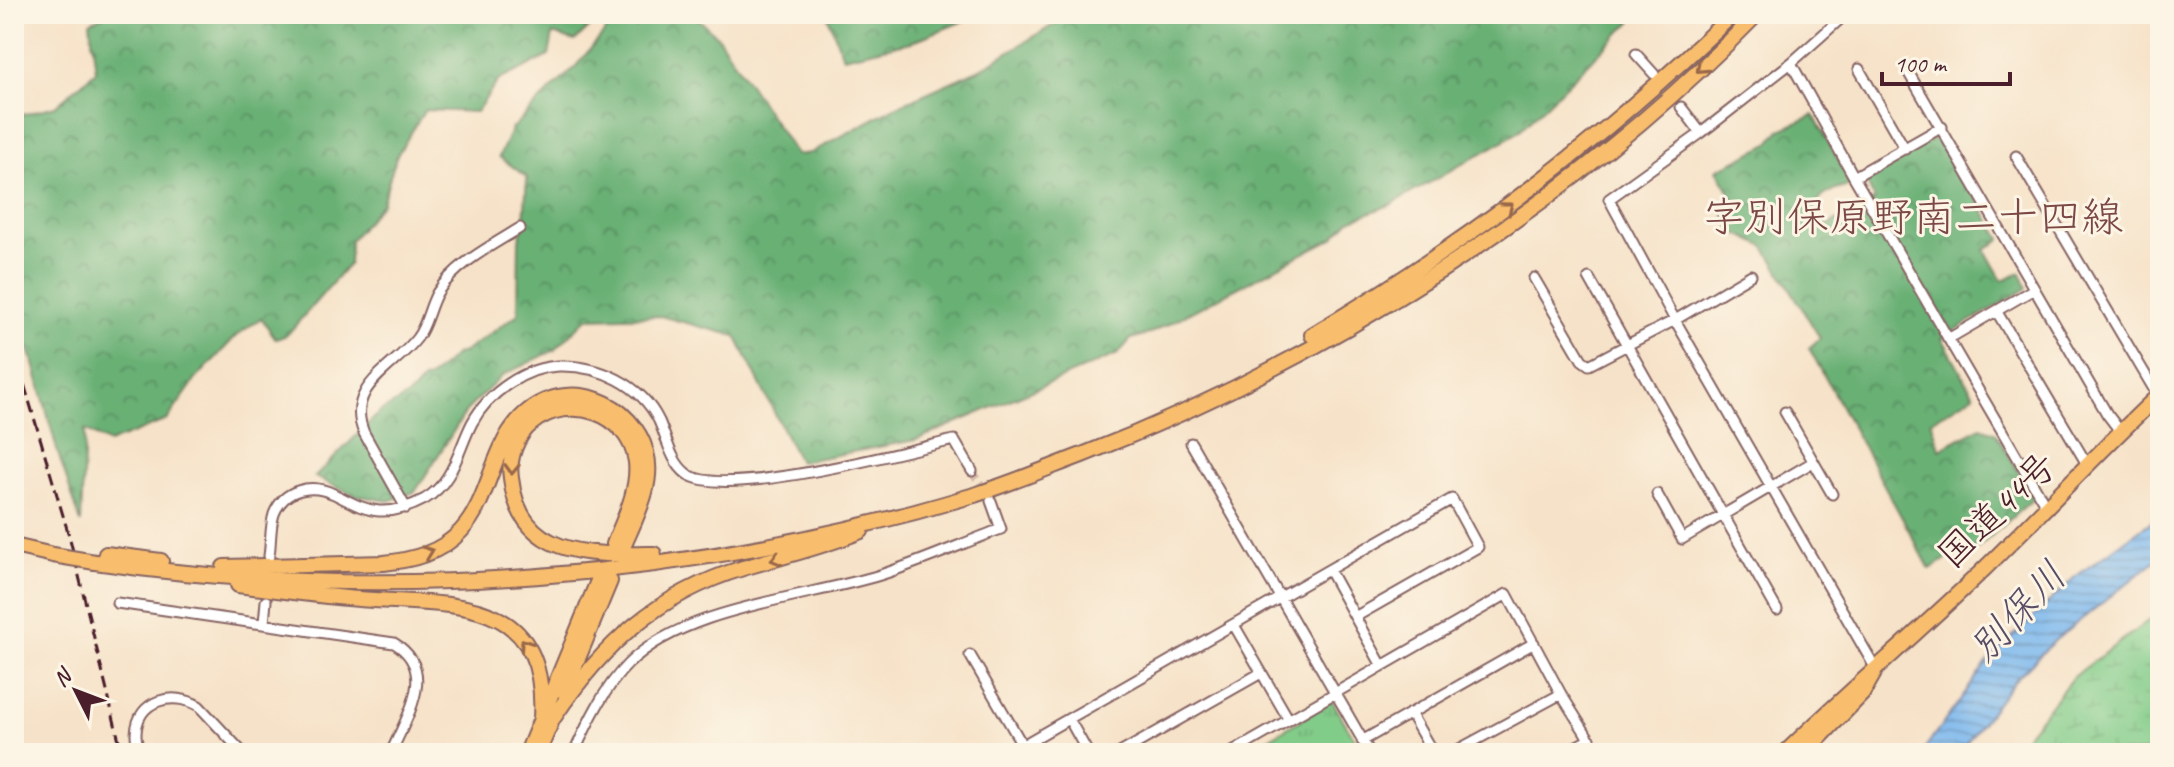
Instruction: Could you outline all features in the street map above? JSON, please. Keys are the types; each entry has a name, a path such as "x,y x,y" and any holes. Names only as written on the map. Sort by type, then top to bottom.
{"highway":[{"path":"212,567 384,563 434,552 462,531 474,514 500,447 517,422 538,404 567,395 609,404 630,422 644,445 648,460 648,478 640,508 619,545 636,477 636,462 628,438 612,421 575,407 560,408 529,425 520,437 509,468 514,497 521,513 544,537 574,551 592,555 654,554 811,527 899,508 971,487 1111,436 1236,378 1427,265 1593,141 1733,14"},
{"path":"133,568 274,578 390,581 608,573 902,514 974,495 1115,442 1241,385 1432,275 1593,162 1667,100 1757,14"},
{"name":"国道44号","path":"1785,753 2047,508 2159,395"},
{"path":"527,753 548,718 598,658 639,621 683,592 742,568 840,540 902,514"},
{"path":"14,537 52,550"},
{"path":"14,546 94,557 291,572 405,573 529,569 608,573 654,554"},
{"path":"94,557 179,578 357,599 474,608 490,614 516,631 527,644 541,678 548,718"},
{"path":"538,753 548,718 608,573"},
{"name":"国道44号","path":"1805,753 1862,694 1876,669"}],"street":[{"path":"1846,14 1791,63 1609,199 1876,669"},
{"path":"1636,54 1654,74"},
{"path":"1791,63 2047,508"},
{"path":"1859,69 1905,149"},
{"path":"1907,70 2107,414 2120,431"},
{"path":"1681,107 1701,133"},
{"path":"1854,177 1942,127"},
{"path":"2016,156 2159,395"},
{"path":"406,508 359,423 360,406 371,381 417,339 438,293 448,280 464,265 520,228"},
{"path":"1534,278 1582,360 1589,365 1675,320 1751,275"},
{"path":"1589,278 1777,610"},
{"path":"1948,339 2034,289"},
{"path":"1997,312 2088,466"},
{"path":"269,556 273,517 280,503 297,491 313,488 380,511 406,508 427,497 447,479 474,419 490,399 530,371 556,366 582,366 628,385 645,400 658,419 677,464 689,475 704,480 728,483 785,476 954,440 972,471"},
{"path":"1785,412 1832,494"},
{"path":"1191,443 1370,753"},
{"path":"1657,494 1682,539 1813,462"},
{"path":"970,655 1025,749 1069,719 1452,499 1478,547 1355,617"},
{"path":"574,753 605,693 629,663 661,640 705,620 768,601 879,575 1001,529 991,501"},
{"path":"1329,570 1382,666"},
{"path":"1231,753 1507,594 1561,694 1598,753"},
{"path":"264,623 266,601"},
{"path":"117,603 379,639 404,649 411,659 419,684 391,753"},
{"path":"1234,625 1289,720"},
{"path":"1362,741 1534,643"},
{"path":"1120,753 1261,673"},
{"path":"1452,753 1561,694"},
{"path":"139,753 136,735 141,716 157,701 170,697 191,701 199,706 243,753"},
{"path":"1410,713 1433,753"},
{"path":"1069,719 1088,753"},
{"path":"1564,753 1590,739"}],"green space":[{"path":"106,14 604,14 575,41 553,34 549,56 499,80 476,112 425,110 396,157 382,203 350,241 349,264 287,335 276,339 261,318 236,336 196,379 167,420 109,443 85,430 81,523 34,364 14,310 14,117 55,106 96,71 90,22"},
{"path":"620,14 693,14 718,37 796,155 811,153 893,108 978,70 1072,14 1639,14 1517,133 1390,205 1350,220 1333,238 1149,334 1131,339 1118,354 916,440 799,462 736,336 660,316 587,318 555,350 503,375 467,410 415,492 388,501 354,495 315,477 380,412 408,396 457,354 518,314 519,240 524,222 527,177 499,157 512,128 576,66"},
{"path":"827,14 981,14 911,42 843,57"},
{"path":"1814,115 1852,185 1828,193 1819,200 1814,212 1827,226 1875,200 1864,178 1939,136 2001,239 1985,250 2002,280 2021,273 2027,288 1942,338 1974,395 1931,421 1940,449 1981,427 1995,432 2034,498 1966,558 1953,555 1930,569 1809,348 1820,338 1765,247 1732,231 1723,211 1734,199 1717,170 1769,144 1780,130"},
{"path":"2160,612 2160,753 2012,753 2073,677"},
{"path":"1332,701 1360,748 1350,753 1268,753 1262,743"}],"water":[{"path":"2160,515 2160,557 2053,642 2014,681 1959,753 1922,753 1991,657 2075,577"}],"tunnel":[{"path":"972,471 987,495"}],"railway":[{"path":"14,350 70,539 122,753"}],"district":[{"name":"字別保原野南二十四線","path":"1913,217"}],"water label":[{"name":"別保川","path":"2018,612"}]}
